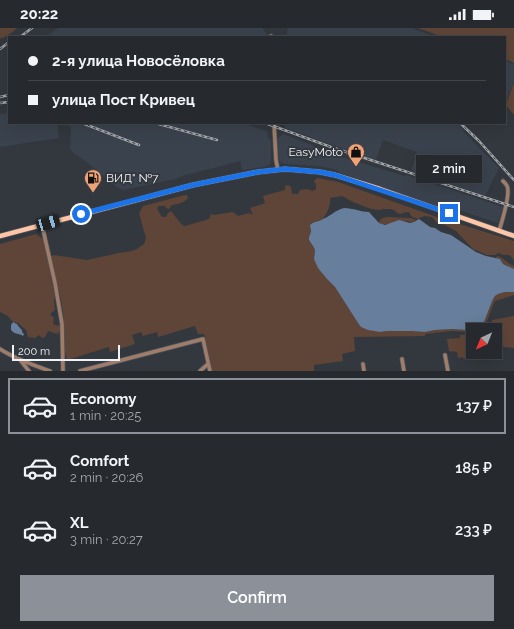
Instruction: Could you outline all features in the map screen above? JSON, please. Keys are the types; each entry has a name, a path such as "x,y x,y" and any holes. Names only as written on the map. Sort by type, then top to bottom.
{"main road":[{"path":"0,236 193,185 228,177 278,170 320,172 335,175 514,236"}],"street":[{"path":"274,124 278,170"},
{"path":"499,230 505,212 508,195 508,187 503,181"},
{"path":"42,225 55,283 62,324 63,371"},
{"path":"80,371 203,339 210,371"},
{"path":"0,349 50,371"},
{"path":"445,355 448,371"},
{"path":"20,359 29,371"},
{"path":"402,359 404,371"},
{"path":"200,371 208,364"},
{"path":"363,364 364,371"}],"shaded area":[{"path":"0,28 17,28 7,36 0,38"},
{"path":"58,28 262,28 268,35 268,36 47,36"},
{"path":"288,28 411,28 434,36 286,36"},
{"path":"418,28 514,28 514,63 506,59 506,36 440,36"},
{"path":"506,61 514,64 514,80 506,102"},
{"path":"514,82 514,115 506,105"},
{"path":"8,113 8,124 57,124 59,138 0,147 0,114"},
{"path":"65,124 244,124 267,131 268,137 271,140 271,161 269,165 264,167 242,170 241,161 182,176 176,179 123,190 118,188 72,152 70,149 71,127"},
{"path":"285,124 457,124 499,168 485,196 411,171 417,152 383,140 376,160 285,128"},
{"path":"283,134 341,157 405,176 410,176 503,207 498,223 443,205 441,207 338,172 338,170 318,166 284,164 279,161 277,139"},
{"path":"317,178 338,182 434,216 514,241 514,261 510,255 503,255 499,253 495,255 487,255 473,249 456,231 445,225 437,223 432,217 425,216 417,219 411,216 409,212 400,214 391,209 371,209 342,196 330,198 328,209 323,219 312,223 309,240 315,250 314,259 327,279 335,287 358,323 380,332 425,332 452,329 466,330 466,332 451,331 425,334 425,336 354,337 355,351 342,354 343,361 314,365 314,371 212,371 204,334 198,334 195,326 158,337 157,332 143,336 141,332 132,335 135,344 110,352 109,347 67,360 64,319 58,286 50,258 52,256 54,255 87,260 137,249 144,244 146,238 139,213 143,206 187,195 188,198 185,201 172,205 169,209 165,206 159,206 157,208 163,217 166,217 171,211 182,225 185,226 209,219 211,214 214,215 233,212 238,216 249,213 253,215 250,208 265,203 263,196 285,190 285,186 288,185 291,187 292,194 298,194 300,190 307,189 313,191 316,189 316,184 314,182"},
{"path":"382,218 411,218 416,220 412,222 401,221 385,224 379,223"},
{"path":"36,234 43,239 55,297 55,310 50,314 54,318 53,324 60,326 60,331 57,334 48,331 45,337 42,338 39,335 35,338 28,337 26,330 18,323 12,321 8,316 0,312 0,244"},
{"path":"497,256 514,266 514,269 503,264 500,259 496,258"},
{"path":"505,292 514,292 514,295 495,301 485,323 483,323 495,296"},
{"path":"514,316 514,348 504,347 502,345 502,323 492,323 492,320"},
{"path":"460,335 466,335 466,359 463,359 463,357 458,358 457,352 449,351 447,339 460,338"}],"water":[{"path":"344,208 369,212 379,223 385,225 399,220 410,223 419,219 430,227 451,235 476,252 500,259 503,264 514,269 514,292 505,292 495,296 484,322 466,323 466,330 452,329 425,332 380,332 361,327 335,287 318,268 314,259 315,250 309,240 311,232 310,225 326,218"},
{"path":"13,322 22,330 24,334 23,336 14,333 11,330 11,325"}],"railway":[{"path":"21,36 32,28"},
{"path":"0,49 8,43"},
{"path":"0,97 8,95"},
{"path":"0,103 8,102"},
{"path":"85,124 139,145"},
{"path":"159,124 217,140"},
{"path":"268,124 331,147 514,207"},
{"path":"461,124 479,141 514,180"}],"place":[{"name":"EasyMoto","path":"356,167"},
{"name":"ВИД\" №7","path":"93,193"}],"route":[{"path":"81,214 228,177 285,169 335,175 449,213"}]}
